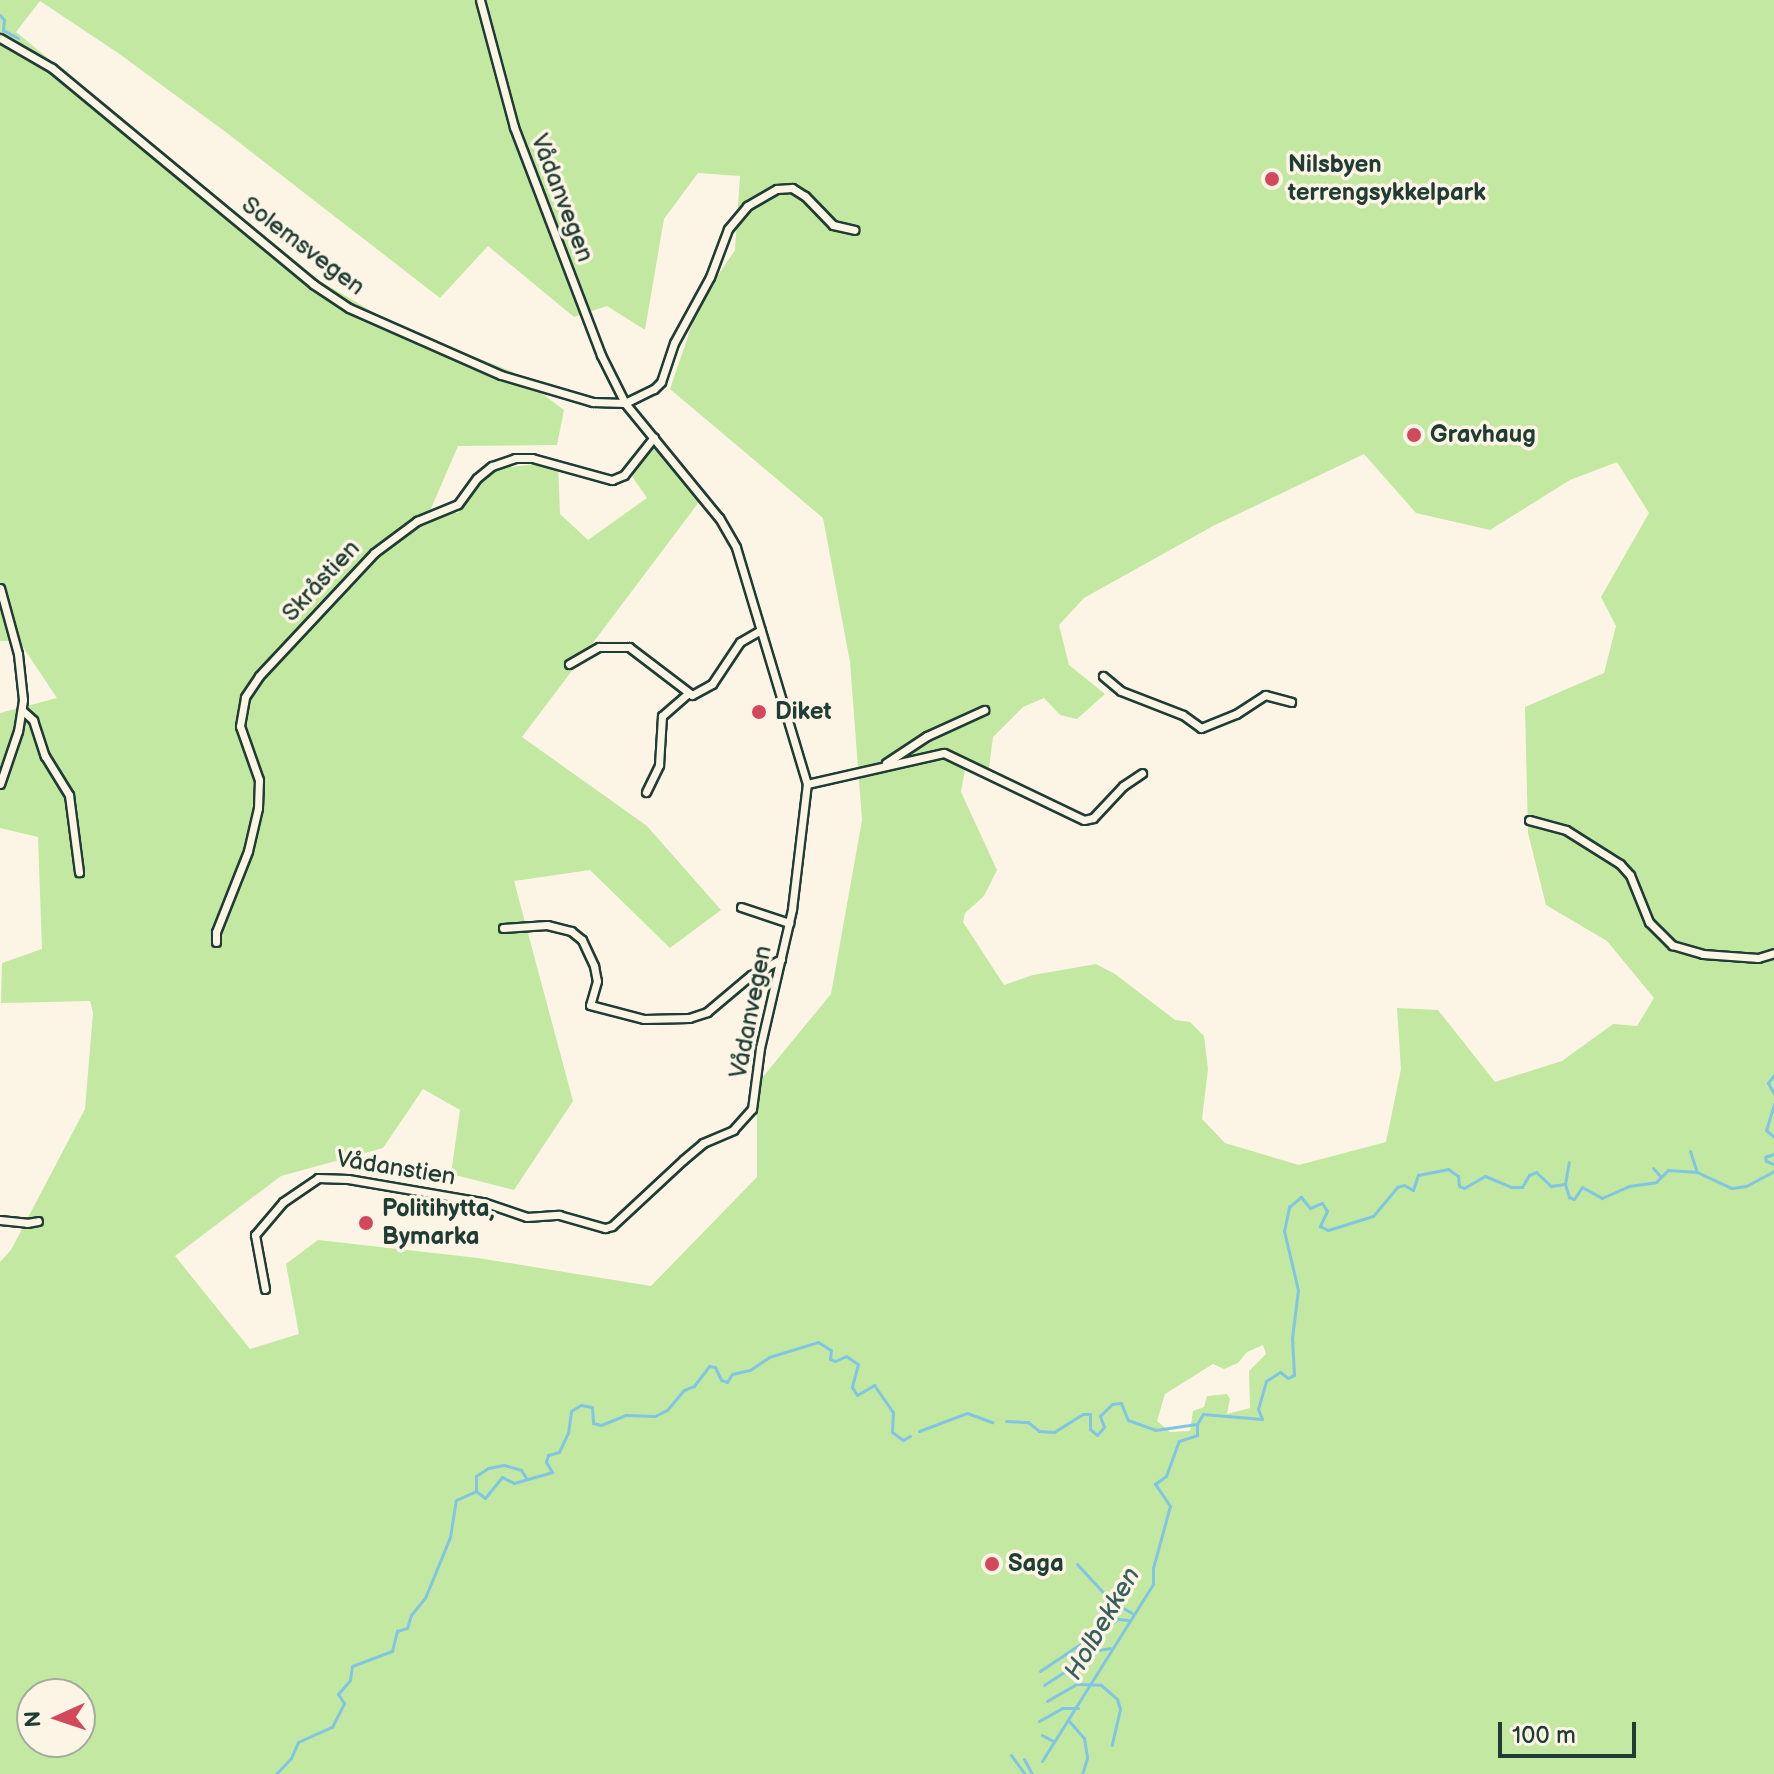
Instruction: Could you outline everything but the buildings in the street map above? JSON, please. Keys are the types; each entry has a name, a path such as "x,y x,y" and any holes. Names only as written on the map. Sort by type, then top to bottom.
{"street":[{"name":"Vådanvegen","path":"480,0 529,170 601,355 625,403 728,533 807,784 789,923 760,1048 752,1109"},
{"name":"Solemsvegen","path":"0,38 52,68 313,284 349,308 501,375 593,402 625,403"},
{"path":"625,403 654,389 661,382 674,343 710,277 728,229 747,206 777,189 792,188 805,196 833,225 854,230"},
{"name":"Skråstien","path":"216,942 216,932 248,851 258,808 259,780 240,726 245,697 259,676 374,553 417,521 458,504 477,478 492,466 507,459 532,458 612,480 624,475 654,437"},
{"path":"0,588 20,665 22,710 0,784"},
{"path":"646,792 659,765 662,716 687,694 697,694 712,684 740,642 761,630"},
{"path":"569,664 599,647 629,647 655,664 687,694"},
{"path":"1103,676 1121,691 1183,715 1201,728 1236,714 1265,695 1291,702"},
{"path":"22,710 33,720 45,756 69,795 79,872"},
{"path":"884,764 927,736 984,710"},
{"path":"807,784 884,764 949,754 1082,820 1093,818 1123,786 1142,773"},
{"path":"1529,820 1566,830 1620,864 1630,875 1649,922 1672,945 1703,954 1758,958 1774,953"},
{"name":"Vådanvegen","path":"741,907 789,923"},
{"path":"503,928 547,925 571,931 582,940 594,966 597,981 590,1005 644,1019 689,1018 707,1012 751,975 781,959"},
{"name":"Vådanstien","path":"265,1289 255,1235 283,1202 310,1180 326,1177 348,1179 483,1202 519,1215 559,1215 608,1227 703,1143 744,1122 752,1109"},
{"path":"0,1220 38,1221"}],"green space":[{"path":"0,0 1774,0 1774,1774 0,1774 0,1262 11,1250 85,1109 93,1013 90,1001 1,1003 2,963 42,949 38,837 0,828 0,713 57,698 19,641 0,641","holes":["40,1 118,53 227,133 440,298 488,246 574,317 607,306 645,330 664,219 698,173 740,176 735,250 699,304 670,389 823,518 850,662 862,820 831,994 757,1084 757,1177 651,1286 478,1258 318,1240 286,1264 299,1334 250,1349 175,1256 281,1176 383,1148 423,1089 460,1110 451,1174 514,1190 573,1101 514,881 590,870 670,948 721,910 647,826 522,737 702,498 653,445 629,472 647,498 588,540 560,514 558,462 492,469 458,513 430,511 458,446 557,445 564,410 513,372 397,326 320,281 16,32","1364,454 1416,513 1490,530 1570,480 1617,462 1649,513 1601,597 1616,626 1604,673 1525,707 1528,833 1546,905 1607,941 1654,998 1637,1026 1613,1024 1562,1061 1495,1082 1438,1010 1397,1008 1401,1069 1386,1142 1299,1165 1225,1143 1202,1119 1208,1069 1204,1036 1190,1022 1175,1020 1115,974 1096,964 1033,975 1004,985 963,922 965,913 984,896 997,870 961,792 965,769 989,768 993,737 1023,707 1044,698 1060,715 1077,719 1105,694 1069,665 1059,625 1084,598 1213,526","1263,1345 1266,1354 1249,1371 1250,1408 1227,1414 1230,1399 1227,1394 1207,1396 1204,1407 1193,1411 1190,1431 1170,1432 1157,1421 1165,1394 1213,1364 1224,1369 1238,1363 1247,1352"]}],"waterway":[{"path":"0,15 4,20 3,30 18,38"},
{"path":"1774,1075 1768,1083 1774,1094"},
{"path":"1774,1104 1766,1130 1774,1137"},
{"path":"1690,1151 1697,1172"},
{"path":"1774,1154 1765,1157 1766,1161 1774,1164"},
{"path":"1565,1184 1569,1162"},
{"path":"1653,1168 1661,1177"},
{"path":"1006,1421 1028,1422 1039,1431 1054,1432 1083,1414 1090,1414 1090,1429 1097,1435 1104,1427 1100,1416 1112,1404 1121,1403 1128,1420 1155,1430 1197,1424 1203,1414 1262,1419 1258,1409 1266,1381 1280,1372 1288,1378 1294,1375 1292,1338 1298,1290 1284,1231 1289,1207 1301,1197 1310,1208 1322,1203 1327,1211 1320,1226 1328,1230 1373,1216 1397,1187 1404,1185 1413,1190 1418,1175 1448,1169 1458,1176 1459,1186 1464,1188 1485,1176 1511,1187 1522,1187 1529,1175 1536,1172 1551,1186 1565,1184 1569,1197 1574,1199 1582,1187 1602,1198 1629,1186 1656,1182 1668,1170 1697,1172 1732,1188 1746,1186 1774,1171"},
{"path":"276,1774 291,1758 298,1742 332,1727 344,1703 338,1694 350,1680 352,1666 392,1651 397,1631 407,1628 411,1615 425,1598 450,1537 456,1500 476,1491 485,1498 502,1477 514,1483 552,1472 546,1462 548,1455 559,1452 568,1433 571,1411 581,1405 592,1407 593,1423 601,1425 626,1415 655,1416 667,1410 684,1390 694,1386 709,1366 715,1367 721,1380 727,1382 732,1374 750,1370 769,1357 818,1342 831,1350 830,1359 835,1361 846,1356 858,1364 852,1387 857,1395 874,1385 893,1412 892,1432 903,1440 910,1436"},
{"path":"919,1431 967,1413 992,1422"},
{"name":"Holbekken","path":"1042,1761 1153,1584 1153,1568 1170,1506 1155,1484 1166,1476 1179,1441 1197,1435 1197,1424"},
{"path":"476,1491 476,1476 488,1468 504,1465 521,1470 526,1478"},
{"path":"1077,1564 1111,1601 1132,1613"},
{"path":"1040,1671 1118,1619 1128,1620"},
{"path":"1044,1685 1098,1650 1110,1648"},
{"path":"1047,1701 1077,1684 1101,1685 1117,1699 1120,1709 1112,1745"},
{"path":"1039,1721 1062,1708 1078,1708"},
{"path":"1069,1721 1084,1738 1087,1758 1082,1774"},
{"path":"1042,1735 1053,1741"},
{"path":"1011,1755 1025,1774"},
{"path":"1024,1759 1032,1774"}],"place":[{"name":"Nilsbyen terrengsykkelpark","path":"1272,179"},
{"name":"Gravhaug","path":"1414,435"},
{"name":"Diket","path":"759,712"},
{"name":"Politihytta, Bymarka","path":"366,1223"},
{"name":"Saga","path":"992,1564"}]}
